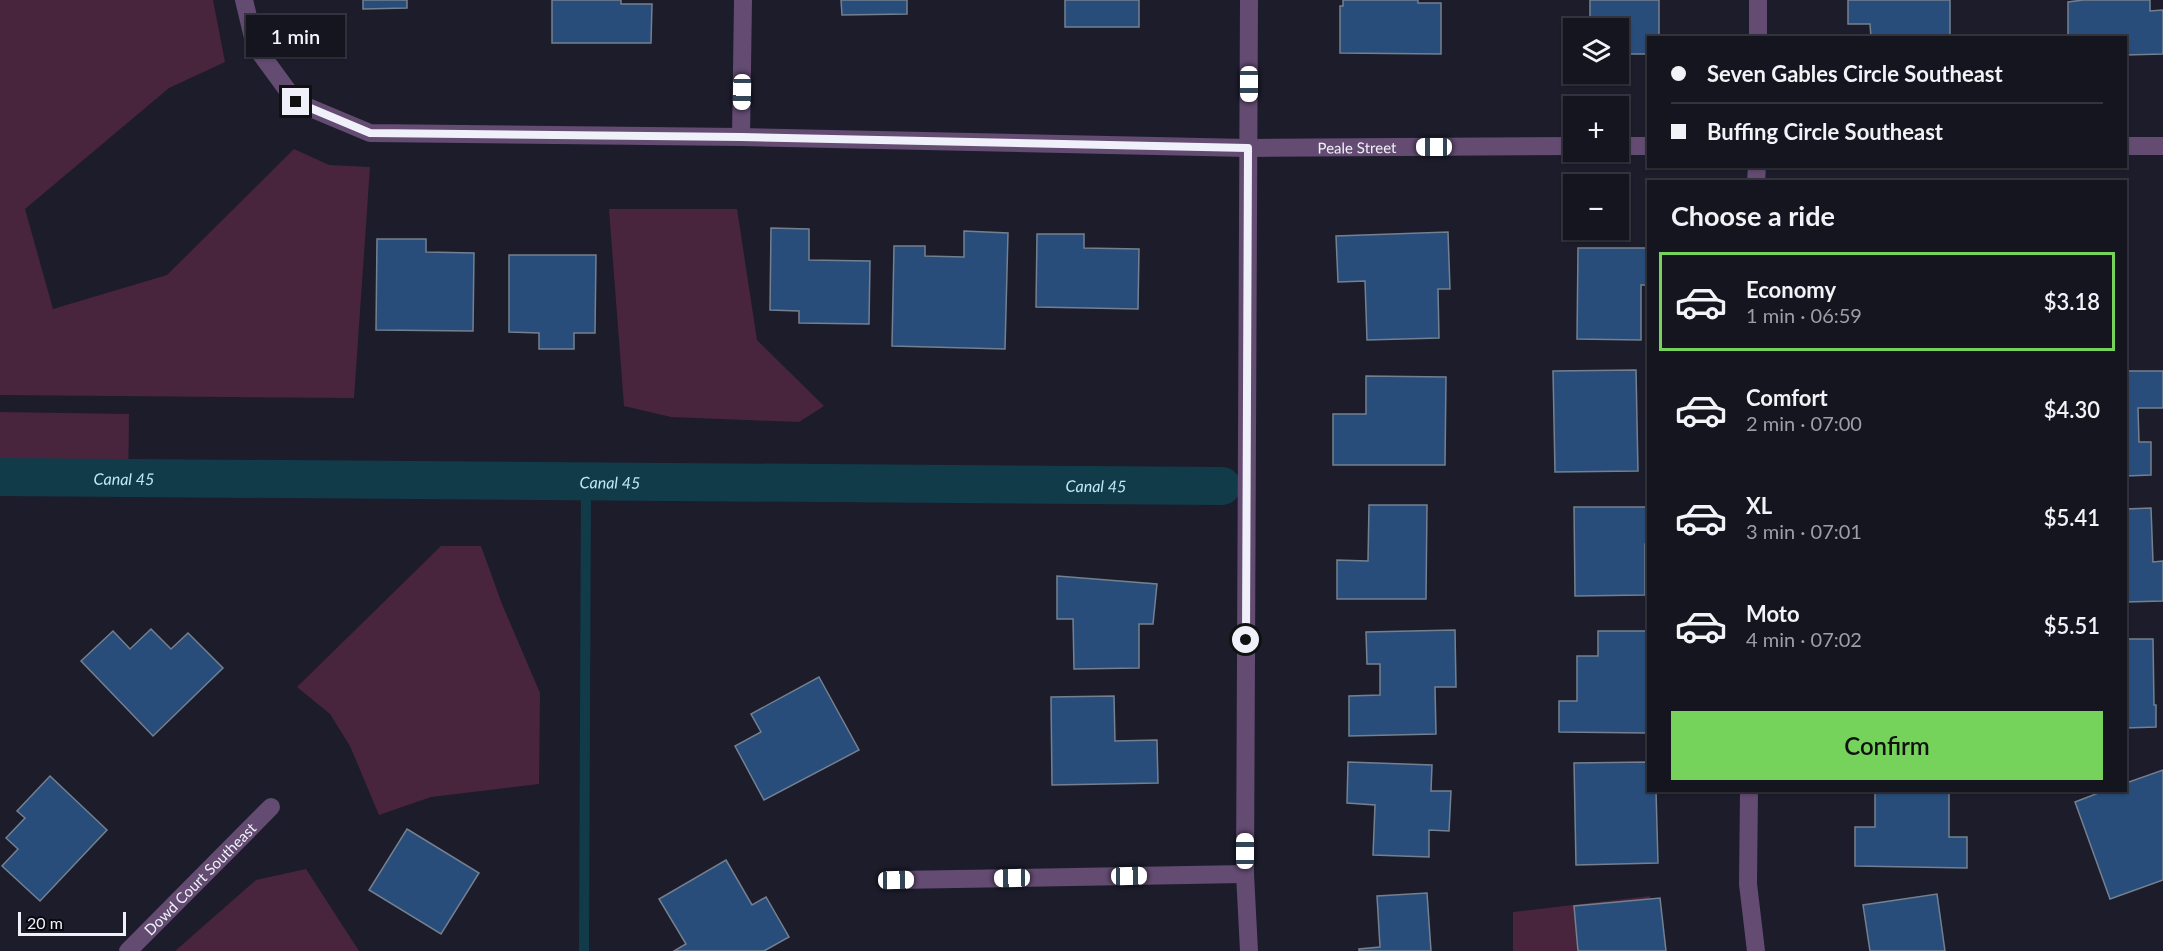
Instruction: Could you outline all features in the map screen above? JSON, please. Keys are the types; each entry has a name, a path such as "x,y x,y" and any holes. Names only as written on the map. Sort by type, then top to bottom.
{"street":[{"name":"Peale Street","path":"244,0 255,46 296,102 370,133 741,137 1248,148 1563,146"},
{"path":"741,137 743,0"},
{"path":"1250,0 1245,874 1250,951"},
{"path":"1758,0 1758,36"},
{"path":"1629,146 1647,146"},
{"path":"2127,146 2163,146"},
{"path":"1749,792 1748,884 1756,951"},
{"name":"Dowd Court Southeast","path":"128,951 271,807"},
{"path":"896,880 1245,874"}],"shaded area":[{"path":"0,0 213,0 225,62 169,88 25,209 53,309 167,275 294,149 329,165 370,167 354,398 0,395"},
{"path":"609,209 737,209 757,340 824,406 799,422 671,417 624,406"},
{"path":"0,412 129,414 128,496 0,492"},
{"path":"441,546 481,546 502,604 540,693 539,784 431,797 379,815 350,746 330,714 297,687"},
{"path":"306,869 359,951 175,951 256,880"},
{"path":"1650,896 1661,951 1513,951 1513,912"}],"building":[{"path":"363,0 407,0 407,8 363,9"},
{"path":"552,0 621,0 621,4 652,4 651,43 552,43"},
{"path":"841,0 907,0 907,14 842,15"},
{"path":"1065,0 1139,0 1139,27 1065,27"},
{"path":"1343,0 1418,0 1418,3 1441,3 1441,54 1340,53 1340,6 1343,6"},
{"path":"1590,0 1659,0 1659,36 1647,36 1647,54 1629,54 1629,18 1590,18"},
{"path":"1848,0 1950,0 1950,36 1871,36 1870,24 1848,24"},
{"path":"2150,0 2150,11 2163,10 2163,54 2127,55 2127,36 2068,36 2068,2"},
{"path":"771,228 809,229 809,260 870,261 869,324 799,323 799,311 770,310"},
{"path":"964,231 1008,233 1005,349 892,346 894,246 925,246 925,256 964,257"},
{"path":"1448,232 1450,289 1438,289 1439,338 1367,340 1365,281 1338,282 1336,236"},
{"path":"1037,234 1084,234 1084,248 1139,249 1138,309 1036,307"},
{"path":"377,239 426,239 426,252 474,253 473,331 376,330"},
{"path":"1578,248 1647,248 1647,285 1641,285 1641,340 1577,339"},
{"path":"509,255 596,255 595,333 574,333 574,349 539,349 539,333 509,332"},
{"path":"1636,370 1638,471 1555,472 1553,371"},
{"path":"2127,371 2163,371 2163,408 2138,408 2139,442 2151,442 2151,475 2127,476"},
{"path":"1366,376 1446,377 1445,465 1333,465 1333,414 1366,414"},
{"path":"1369,505 1427,505 1426,599 1337,599 1337,560 1368,561"},
{"path":"1574,507 1647,507 1645,595 1575,596"},
{"path":"2151,508 2153,562 2163,561 2163,601 2127,602 2127,509"},
{"path":"1057,576 1157,584 1153,624 1139,624 1139,668 1074,669 1073,619 1057,619"},
{"path":"151,629 171,649 188,633 223,668 153,736 81,661 113,631 130,649"},
{"path":"1455,630 1456,687 1435,687 1436,734 1349,736 1349,696 1380,695 1380,664 1367,664 1366,632"},
{"path":"1598,631 1647,631 1647,733 1559,732 1559,701 1577,701 1577,656 1598,656"},
{"path":"2127,639 2153,639 2156,727 2127,728"},
{"path":"819,677 859,750 764,800 735,746 761,732 751,714"},
{"path":"1114,696 1115,741 1157,740 1158,783 1052,785 1051,697"},
{"path":"1348,762 1432,765 1431,791 1451,791 1449,831 1429,830 1429,857 1373,855 1375,805 1347,803"},
{"path":"1647,762 1647,792 1656,792 1658,863 1576,865 1574,763"},
{"path":"2163,770 2163,880 2110,899 2075,802 2101,792 2127,792 2127,783"},
{"path":"50,776 107,830 40,901 2,866 18,849 6,838 25,818 17,811"},
{"path":"1875,792 1949,792 1949,837 1967,837 1967,868 1855,866 1855,827 1875,827"},
{"path":"407,829 479,873 441,934 369,890"},
{"path":"726,860 752,905 766,897 789,937 764,951 674,951 686,944 659,899"},
{"path":"1427,893 1431,951 1359,951 1359,949 1380,947 1377,896"},
{"path":"1937,894 1945,951 1870,951 1863,905"},
{"path":"1660,898 1666,951 1578,951 1574,906"}],"waterway":[{"name":"Canal 45","path":"0,477 1222,486"},
{"path":"584,951 586,481"}],"route":[{"path":"296,102 370,133 741,137 1248,148 1246,640"}]}
